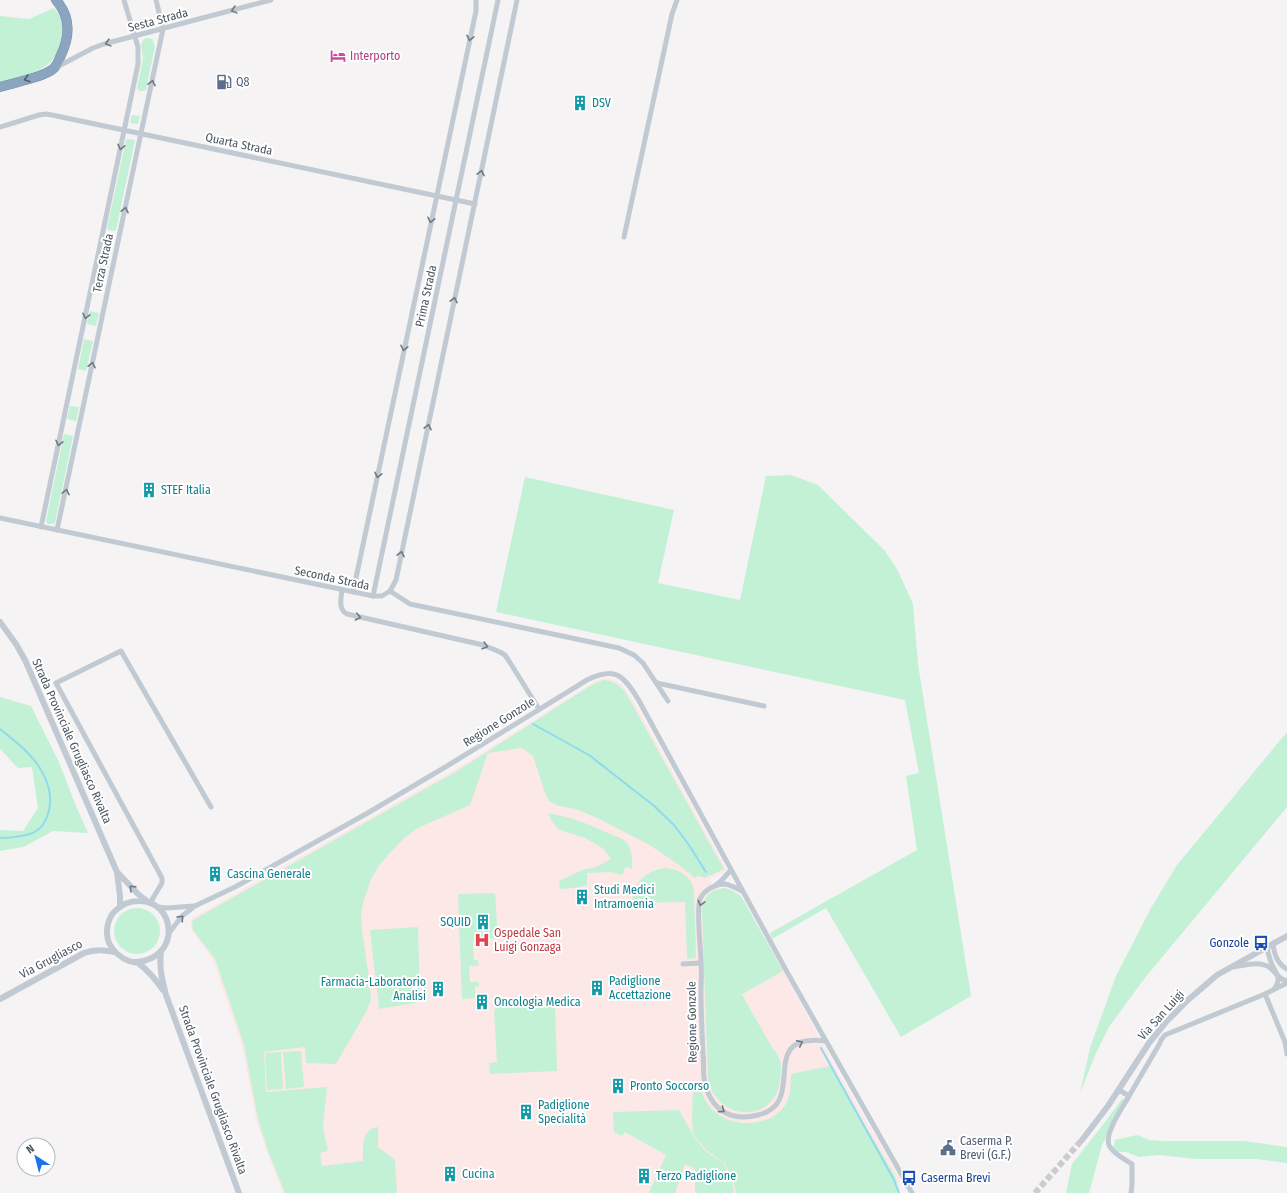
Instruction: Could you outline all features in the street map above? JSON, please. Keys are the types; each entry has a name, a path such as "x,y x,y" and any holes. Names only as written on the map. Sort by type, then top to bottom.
{"highway":[{"path":"0,87 41,75 53,69 59,61 65,48 68,27 67,19 56,0"}],"street":[{"name":"Terza Strada","path":"41,527 138,64 135,36 124,0"},
{"name":"Terza Strada","path":"57,530 163,29 156,0"},
{"name":"Sesta Strada","path":"53,69 93,48 104,44 271,0"},
{"name":"Prima Strada","path":"353,592 476,11 476,0"},
{"name":"Prima Strada","path":"373,596 498,0"},
{"path":"518,0 396,580 390,591 410,604 619,648 628,652 644,663 668,701"},
{"path":"624,237 672,14 677,0"},
{"name":"Quarta Strada","path":"0,127 46,114 474,204"},
{"name":"Seconda Strada","path":"0,518 373,596 382,596 390,591"},
{"path":"342,590 340,604 341,609 347,614 483,645 500,652 509,660 539,709"},
{"name":"Strada Provinciale Grugliasco Rivalta","path":"0,622 16,644 25,660 117,872"},
{"path":"149,902 162,883 162,878 56,683 121,651 210,807"},
{"name":"Regione Gonzole","path":"169,933 182,916 195,906 235,887 366,814 587,680 602,673 618,676 627,683 638,699 743,892 912,1193"},
{"path":"657,683 764,706"},
{"name":"Regione Gonzole","path":"731,870 721,881 705,891 700,899 699,909 704,1078 711,1099 716,1106 726,1113 741,1118 757,1116 769,1111 775,1106 783,1093 786,1058 790,1049 806,1040 826,1041"},
{"path":"117,872 138,894 158,907 168,923 169,933 167,943 161,952 150,960 136,962 124,959 115,952 109,943 107,933 108,923 113,914 126,903 134,901 149,902"},
{"path":"117,872 120,887 120,907"},
{"path":"714,886 724,884 743,892"},
{"name":"Regione Gonzole","path":"158,907 171,908 195,906"},
{"name":"Via San Luigi","path":"1082,1140 1094,1126 1149,1044 1166,1022 1188,1000 1217,975 1287,936"},
{"path":"1273,943 1276,957 1283,967 1287,969"},
{"path":"1267,946 1271,962 1279,977 1278,985 1274,990"},
{"name":"Via Grugliasco","path":"0,999 84,953 98,950 115,952"},
{"path":"161,952 161,975 166,995"},
{"path":"136,962 154,978 166,995"},
{"name":"Regione Gonzole","path":"683,964 701,963"},
{"path":"1130,1193 1132,1185 1132,1164 1120,1157 1109,1147 1108,1137 1113,1124 1161,1040 1165,1035 1265,994 1287,982 1266,966 1252,964 1231,967"},
{"path":"1265,994 1286,1042 1287,1054"},
{"name":"Strada Provinciale Grugliasco Rivalta","path":"166,995 239,1193"},
{"path":"1119,1090 1129,1096"}],"shaded area":[{"name":"Ospedale San Luigi Gonzaga","path":"604,678 611,679 621,684 634,702 727,870 710,879 714,889 724,888 741,896 832,1062 899,1177 900,1193 283,1193 256,1119 242,1046 213,960 192,931 190,923 192,918 456,769 597,680"}],"green space":[{"path":"54,8 65,23 63,43 57,54 44,67 36,71 0,82 0,16 29,19"},
{"path":"144,39 152,39 155,46 146,90 139,91 137,88 143,59 141,44"},
{"path":"132,115 140,116 138,124 130,123"},
{"path":"126,140 135,140 116,230 108,230 107,228"},
{"path":"104,244 113,246 106,276 98,274"},
{"path":"90,311 99,313 96,326 87,324"},
{"path":"84,339 93,341 86,371 78,369"},
{"path":"70,406 79,407 76,421 67,419"},
{"path":"64,434 73,436 55,523 48,524 46,521"},
{"path":"791,475 818,485 885,551 898,571 913,604 918,664 971,996 901,1037 826,908 772,939 770,933 917,850 906,776 919,773 905,700 496,612 525,477 674,510 658,583 740,600 766,476"},
{"path":"604,680 611,681 626,693 724,869 705,878 698,876 695,878 648,844 597,818 576,809 559,806 549,801 533,756 522,748 488,753 470,805 418,828 405,837 380,864 371,879 363,903 361,916 371,1000 366,1012 336,1064 306,1063 305,1047 264,1052 266,1092 327,1087 323,1128 328,1151 320,1153 322,1166 363,1161 363,1145 366,1135 372,1128 378,1127 378,1147 395,1160 397,1193 285,1193 268,1151 258,1119 244,1045 215,959 193,930 193,920 457,771 590,686"},
{"path":"0,697 31,706 58,760 88,833 53,831 23,847 0,851 0,830 23,831 38,808 32,767 18,768 0,749"},
{"path":"1287,732 1287,807 1144,979 1109,1027 1096,1053 1080,1093 1090,1048 1116,976 1151,908 1177,865"},
{"path":"548,813 581,822 624,840 629,846 631,853 632,869 625,867 623,875 610,872 587,873 587,885 560,889 559,881 582,870 596,867 611,859 604,849 585,838 558,829"},
{"path":"665,868 684,874 691,881 693,886 696,958 687,959 685,902 632,903 635,890 641,879 651,872"},
{"path":"724,888 741,896 783,971 742,994 779,1057 781,1063 780,1084 774,1098 769,1104 762,1108 746,1112 730,1109 723,1104 710,1089 708,1082 702,909 709,894 715,890"},
{"path":"495,893 498,938 473,940 474,960 478,960 479,966 469,966 470,982 479,982 479,986 475,987 475,998 462,999 458,894"},
{"path":"142,908 154,914 159,922 159,940 154,948 146,953 132,954 120,948 115,940 114,926 120,914 128,909"},
{"path":"418,927 420,1002 379,1009 370,930"},
{"path":"555,1002 557,1071 490,1074 489,1063 497,1062 494,1011 495,1005"},
{"path":"301,1051 304,1087 286,1089 283,1052"},
{"path":"281,1052 283,1089 267,1090 265,1053"},
{"path":"830,1066 896,1178 897,1193 736,1193 733,1179 725,1164 706,1150 693,1133 693,1086 699,1084 709,1105 714,1111 723,1117 733,1121 755,1123 775,1115 783,1108 789,1096 791,1074"},
{"path":"1122,1099 1125,1100 1102,1145 1089,1193 1066,1193 1072,1164"},
{"path":"679,1110 692,1133 705,1151 724,1164 732,1180 734,1193 695,1193 695,1169 685,1164 675,1193 649,1193 666,1155 625,1132 622,1136 614,1132 613,1112"},
{"path":"1137,1135 1149,1140 1244,1141 1287,1147 1287,1163 1256,1159 1197,1159 1159,1155 1139,1157 1126,1152 1112,1152 1115,1140"}],"waterway":[{"path":"533,724 589,755 653,805 674,825 706,872"},
{"path":"0,729 27,752 39,766 46,780 50,794 47,817 43,825 38,830 24,835 0,838"},
{"path":"821,1048 894,1180 899,1193"}],"tunnel":[{"path":"1035,1193 1082,1140"}],"place":[{"name":"Interporto","path":"338,56"},
{"name":"Q8","path":"224,82"},
{"name":"DSV","path":"580,103"},
{"name":"STEF Italia","path":"149,490"},
{"name":"Cascina Generale","path":"215,874"},
{"name":"Studi Medici Intramoenia","path":"582,897"},
{"name":"SQUID","path":"483,922"},
{"name":"Ospedale San Luigi Gonzaga","path":"482,940"},
{"name":"Gonzole","path":"1261,943"},
{"name":"Padiglione Accettazione","path":"597,988"},
{"name":"Farmacia-Laboratorio Analisi","path":"438,989"},
{"name":"Oncologia Medica","path":"482,1002"},
{"name":"Pronto Soccorso","path":"618,1086"},
{"name":"Padiglione Specialità","path":"526,1112"},
{"name":"Caserma P. Brevi (G.F.)","path":"948,1148"},
{"name":"Cucina","path":"450,1174"},
{"name":"Terzo Padiglione","path":"644,1176"},
{"name":"Caserma Brevi","path":"909,1178"}]}
